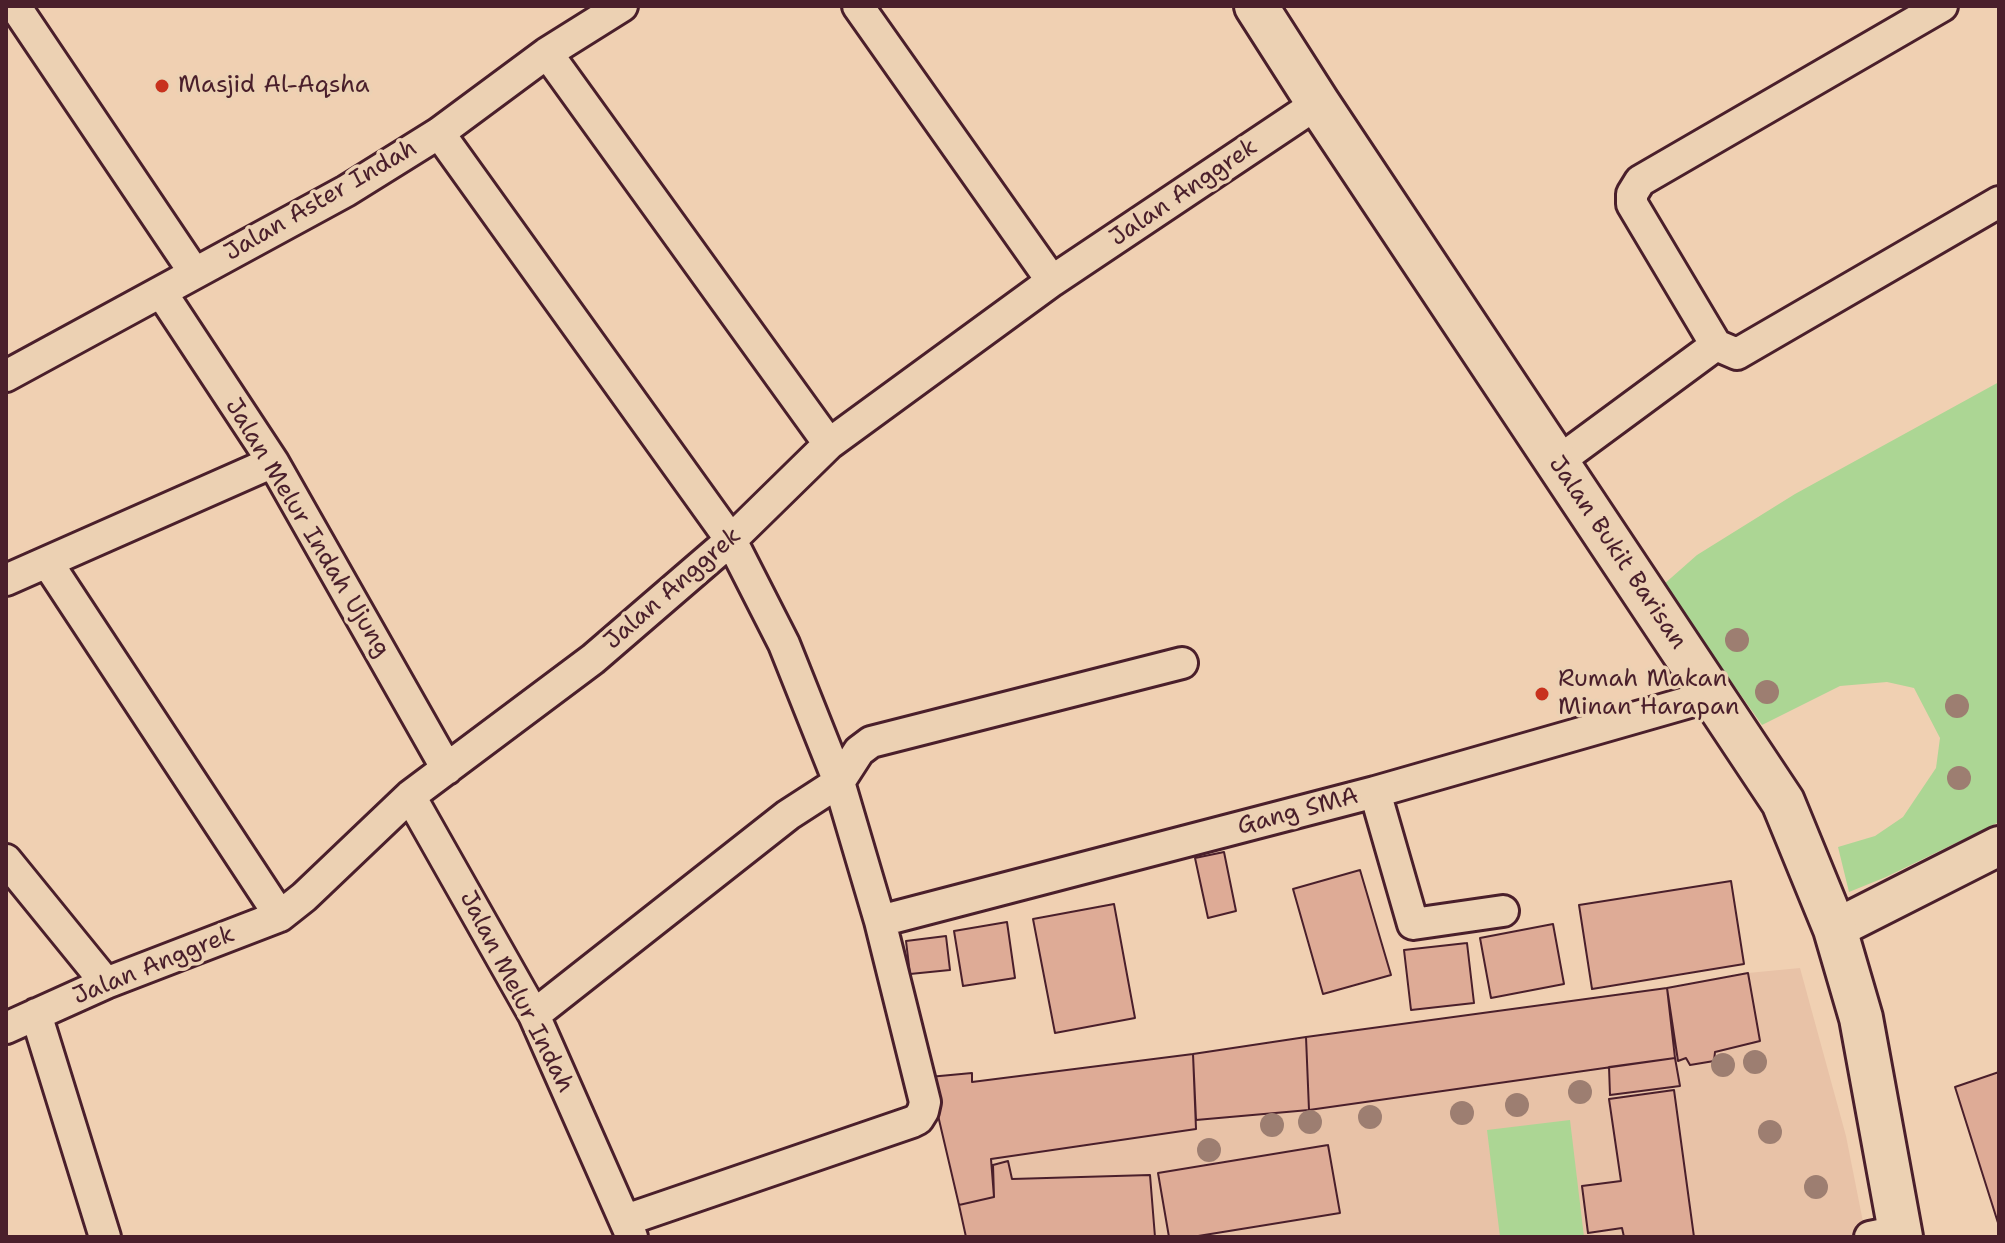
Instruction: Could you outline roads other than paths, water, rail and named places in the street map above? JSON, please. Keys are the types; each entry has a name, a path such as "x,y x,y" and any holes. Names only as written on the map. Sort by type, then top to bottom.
{"main road":[{"name":"Jalan Bukit Barisan","path":"1256,6 1783,802 1835,929 1861,1018 1890,1235"}],"street":[{"path":"6,9 13,6 194,272"},
{"name":"Jalan Aster Indah","path":"6,376 346,191 439,133 547,53 622,6"},
{"path":"858,6 1052,281"},
{"path":"1942,6 1640,181 1632,194 1632,204 1716,345 1732,354 1741,353 1999,202"},
{"path":"547,53 829,444"},
{"name":"Jalan Anggrek","path":"6,1028 106,983 280,916 410,796 593,659 731,540 829,444 1052,281 1318,103"},
{"path":"439,133 731,540 784,644 839,782 880,921 925,1102 918,1119 629,1228"},
{"name":"Jalan Melur Indah Ujung","path":"161,292 273,462 447,769"},
{"path":"1556,463 1716,345"},
{"path":"6,580 273,462"},
{"path":"47,562 280,916"},
{"path":"534,1015 788,815 839,782 859,751 871,742 1182,663"},
{"name":"Gang SMA","path":"880,921 1375,792 1714,695"},
{"path":"1375,792 1413,924 1503,911"},
{"name":"Jalan Melur Indah","path":"410,796 534,1015 629,1228"},
{"path":"1835,929 1999,846"},
{"path":"6,860 106,983"},
{"path":"36,1014 105,1237"}],"place":[{"name":"Masjid Al-Aqsha","path":"162,86"},
{"name":"Rumah Makan Minan Harapan","path":"1542,694"}]}
